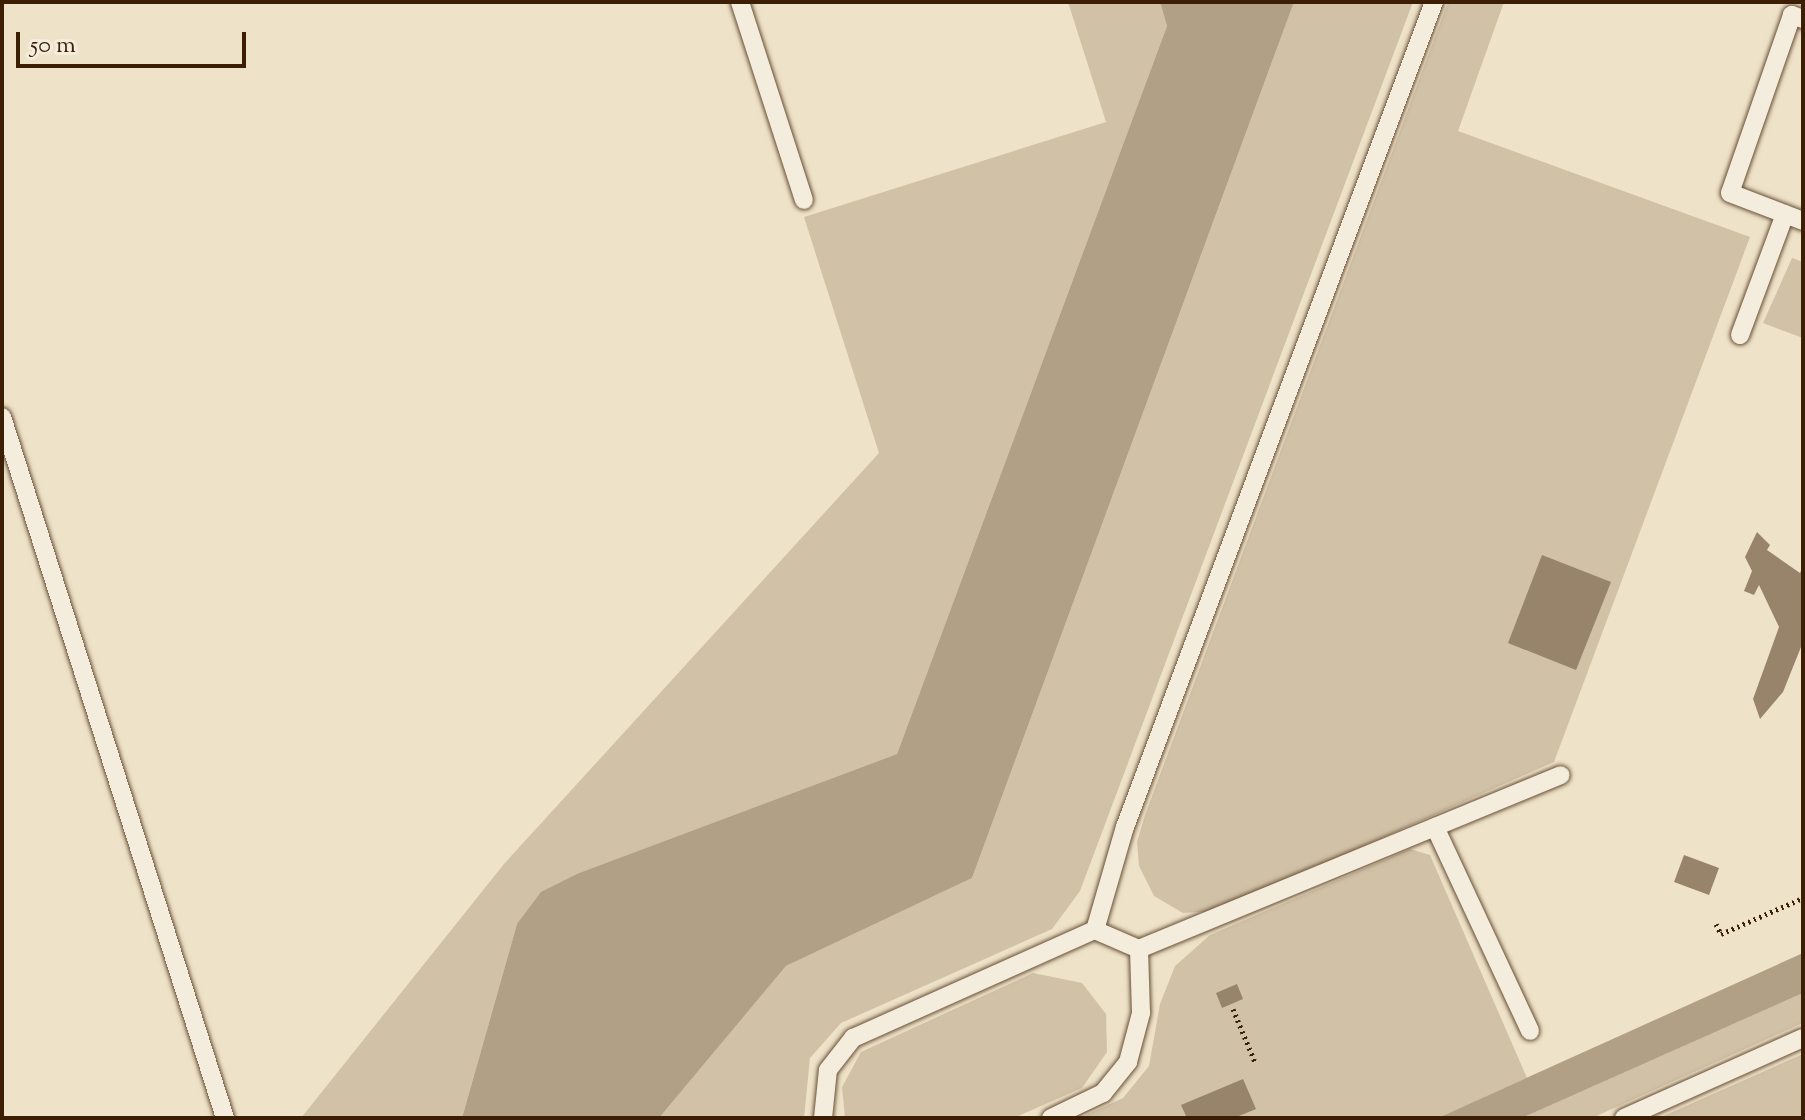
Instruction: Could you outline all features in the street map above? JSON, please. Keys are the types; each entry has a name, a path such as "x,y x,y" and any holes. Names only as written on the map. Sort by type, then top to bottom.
{"lane":[{"path":"740,2 804,200"},
{"path":"1095,930 1125,827 1434,2"},
{"path":"1803,19 1792,15 1730,193 1803,221"},
{"path":"1740,335 1785,214"},
{"path":"2,417 225,1118"},
{"path":"823,1118 828,1070 853,1038 1095,930 1139,949 1561,775"},
{"path":"1435,827 1530,1031"},
{"path":"1051,1118 1103,1093 1128,1062 1141,1013 1139,949"},
{"path":"1624,1118 1803,1038"}],"path":[{"path":"1716,924 1721,934 1803,898"},
{"path":"1233,1009 1255,1062"}],"shaded area":[{"path":"1068,2 1160,2 1167,26 897,754 579,873 517,924 462,1118 301,1118 504,864 879,453 804,217 1106,122"},
{"path":"1160,2 1294,2 972,878 786,966 659,1118 462,1118 517,924 541,892 579,873 897,754 1167,26"},
{"path":"1294,2 1413,2 1080,891 1052,929 841,1023 810,1058 804,1118 659,1118 786,966 972,878"},
{"path":"1448,2 1504,2 1458,131 1750,237 1554,762 1216,911 1183,913 1154,896 1139,866 1137,842"},
{"path":"1792,258 1803,262 1803,338 1763,323"},
{"path":"1410,849 1430,855 1527,1078 1438,1118 1080,1118 1123,1098 1149,1066 1160,1004 1175,966 1210,935"},
{"path":"1803,953 1803,993 1522,1118 1438,1118"},
{"path":"1033,973 1082,983 1106,1014 1107,1052 1082,1088 1014,1118 845,1118 842,1087 861,1052"},
{"path":"1803,993 1803,1023 1592,1118 1522,1118"},
{"path":"1803,1054 1803,1118 1659,1118"}],"building":[{"path":"1757,532 1770,545 1767,550 1800,573 1803,566 1803,642 1783,692 1760,719 1753,699 1779,627 1759,585 1754,595 1744,591 1752,571 1745,557"},
{"path":"1542,555 1611,582 1576,670 1508,643"},
{"path":"1684,855 1719,868 1709,895 1674,882"},
{"path":"1237,984 1243,999 1222,1008 1216,993"},
{"path":"1243,1079 1256,1109 1234,1118 1187,1118 1181,1105"}]}
